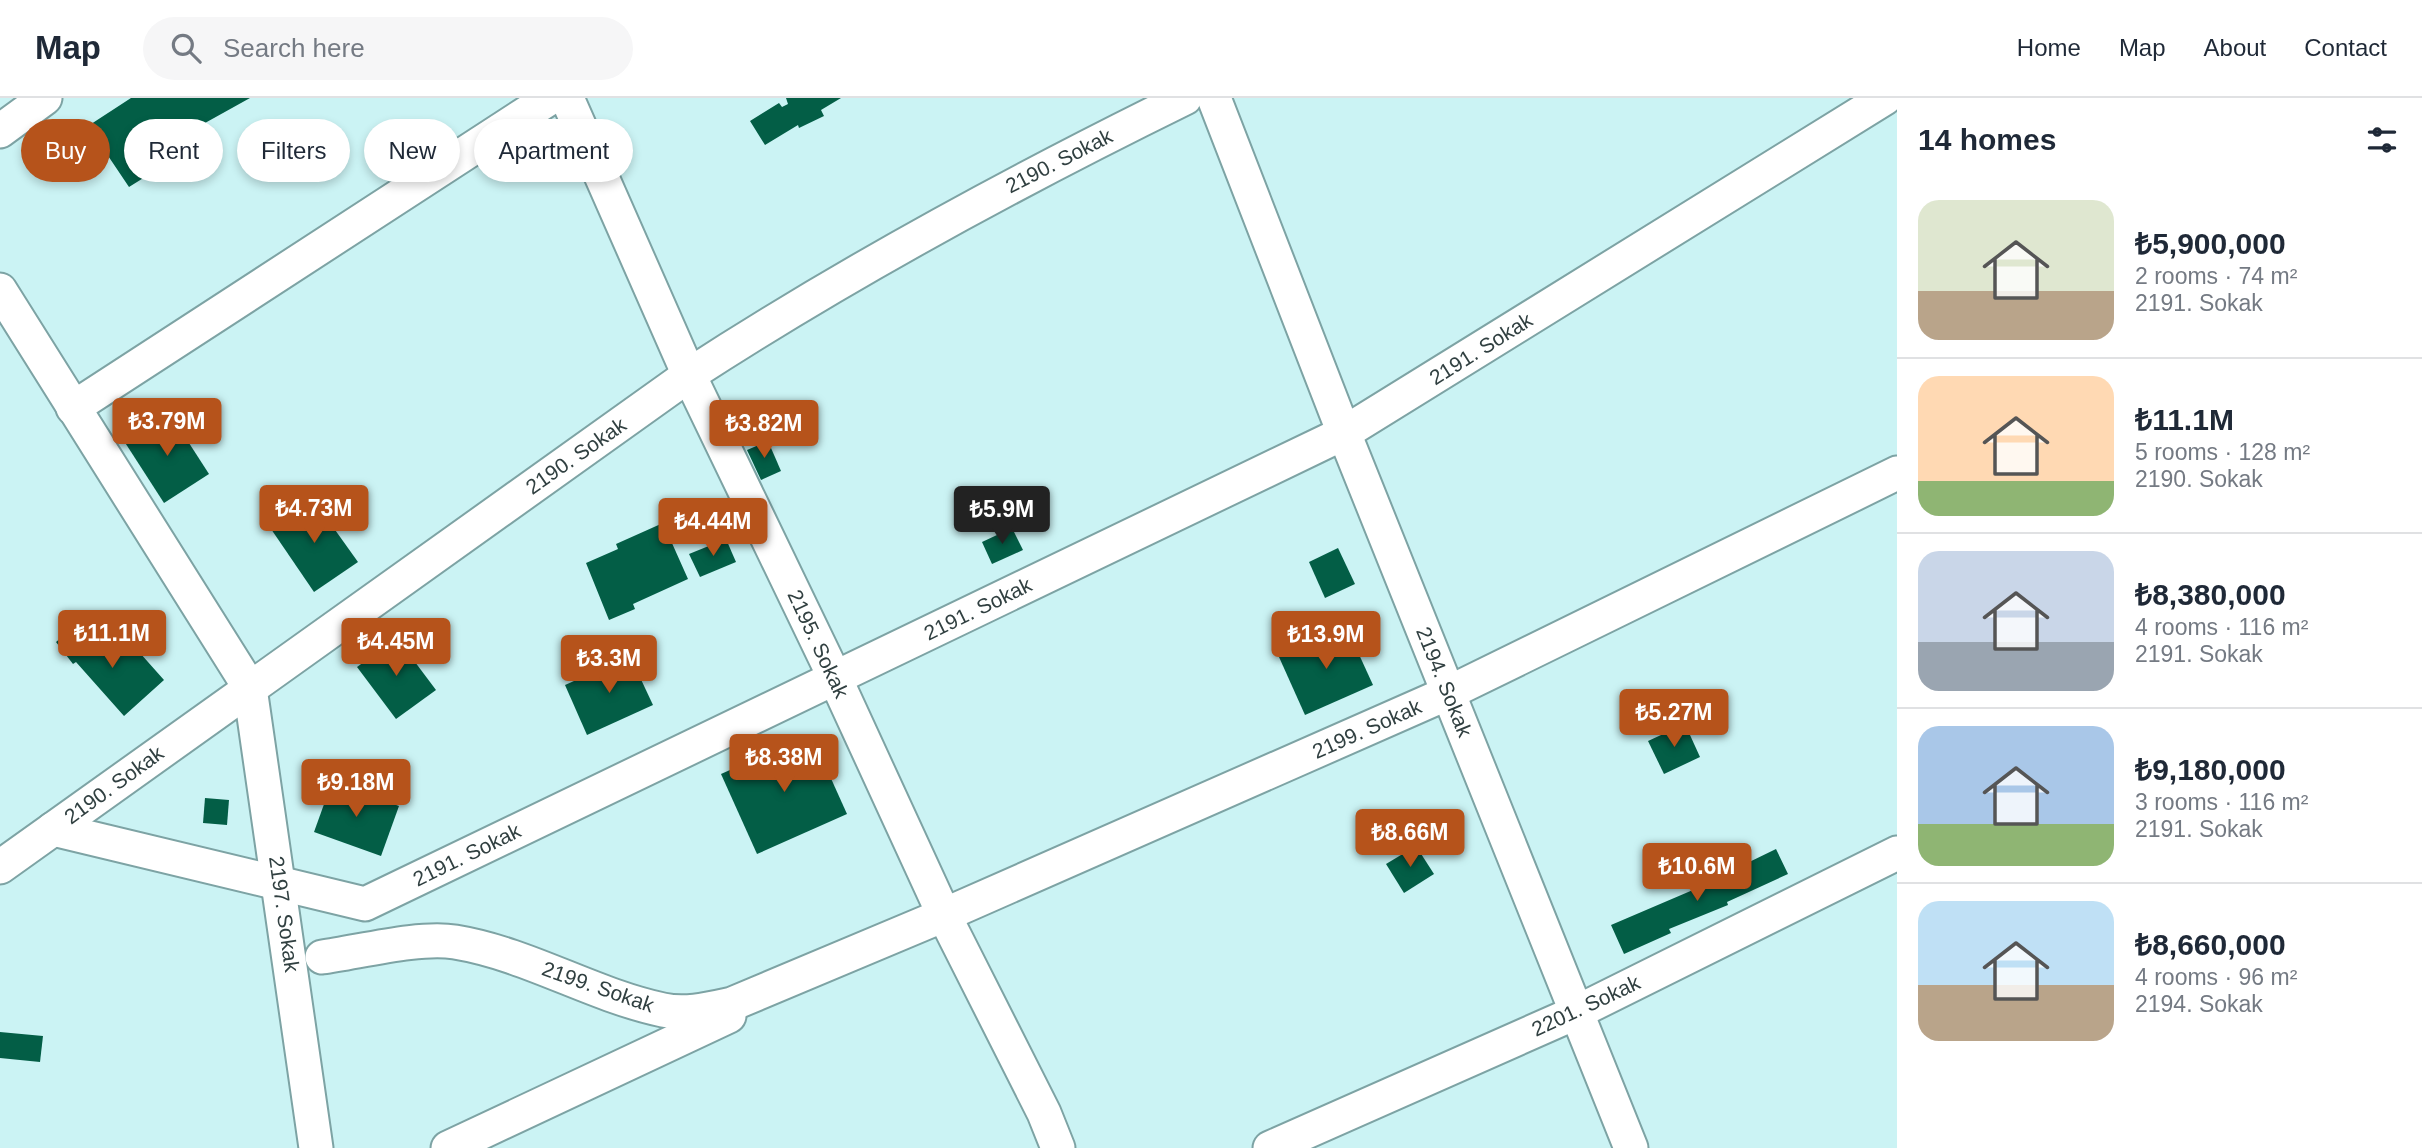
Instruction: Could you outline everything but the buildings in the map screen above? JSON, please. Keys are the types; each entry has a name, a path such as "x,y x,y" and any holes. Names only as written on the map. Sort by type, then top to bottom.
{"street":[{"path":"0,131 45,98"},
{"path":"74,408 550,98"},
{"name":"2195. Sokak","path":"567,98 689,375 835,678 944,915 1044,1113 1058,1148"},
{"name":"2190. Sokak","path":"0,867 689,375 783,314 881,256 1008,187 1185,98"},
{"name":"2194. Sokak","path":"1214,98 1344,433 1631,1148"},
{"name":"2191. Sokak","path":"53,829 365,904 1344,433 1885,98"},
{"name":"2197. Sokak","path":"0,290 250,688 316,1148"},
{"name":"2199. Sokak","path":"322,957 415,943 452,941 493,950 664,1011 700,1012 732,1004 944,915 1448,693 1897,473"},
{"name":"2201. Sokak","path":"1290,1144 1575,1013 1897,853"},
{"name":"2199. Sokak","path":"448,1148 944,915"}]}
